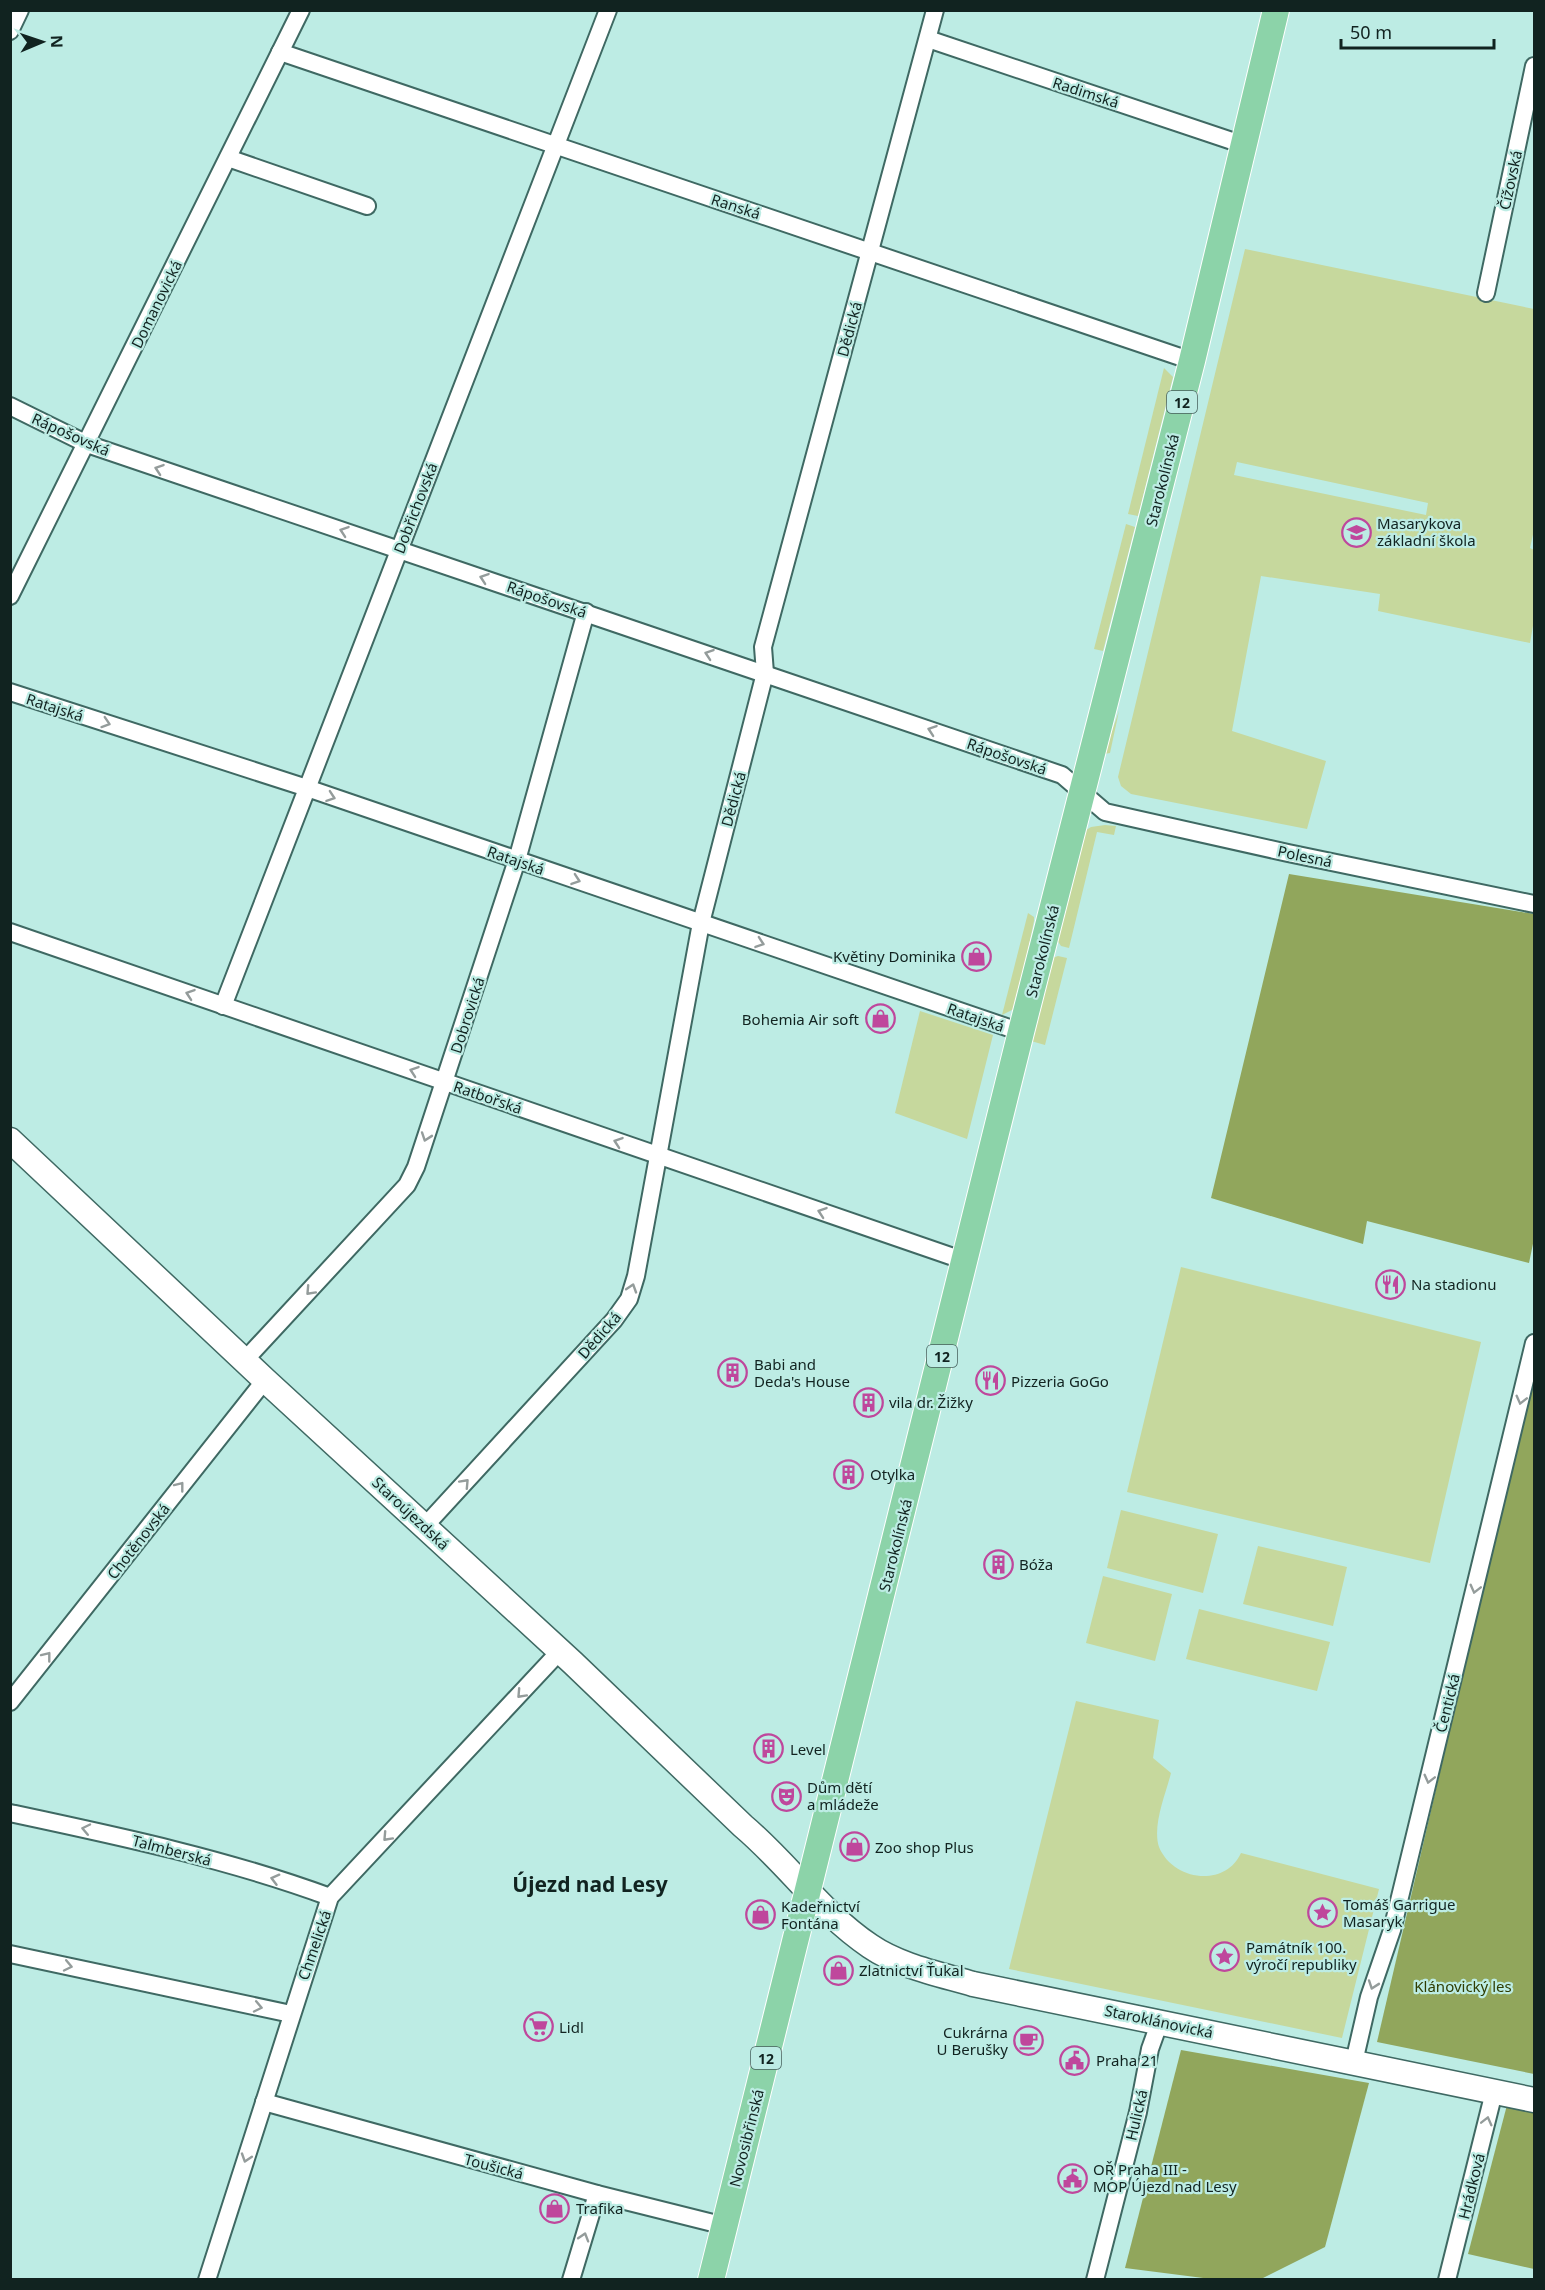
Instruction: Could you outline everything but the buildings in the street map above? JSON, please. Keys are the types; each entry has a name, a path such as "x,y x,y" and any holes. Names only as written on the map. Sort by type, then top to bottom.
{"main road":[{"name":"Starokolínská","path":"807,1891 966,1261 1021,1032 1192,361 1276,10"},
{"name":"Novosibřinská","path":"711,2280 807,1891"}],"street":[{"path":"10,31 20,10"},
{"name":"Domanovická","path":"10,596 301,10"},
{"name":"Dobřichovská","path":"223,1006 608,10"},
{"name":"Dědická","path":"425,1526 614,1320 629,1299 636,1275 701,923 765,672 763,647 935,10"},
{"name":"Radimská","path":"928,39 1244,145"},
{"name":"Ranská","path":"280,52 1192,361"},
{"name":"Čížovská","path":"1486,293 1534,66"},
{"path":"228,158 368,206"},
{"name":"Rápošovská","path":"10,406 87,444 765,672 1062,775 1083,791"},
{"name":"Dobrovická","path":"244,1361 407,1185 416,1167 517,860 586,612"},
{"name":"Ratajská","path":"10,692 307,788 1021,1032"},
{"name":"Polesná","path":"1083,791 1105,812 1534,904"},
{"name":"Ratbořská","path":"10,932 966,1261"},
{"name":"Staroújezdská","path":"10,1140 244,1361 560,1651 773,1851 807,1891"},
{"name":"Čentická","path":"1354,2062 1369,1997 1392,1930 1534,1343"},
{"name":"Chotěnovská","path":"10,1702 265,1380"},
{"name":"Chmelická","path":"207,2280 330,1898 560,1651"},
{"name":"Talmberská","path":"10,1813 128,1838 294,1884 330,1898"},
{"name":"Staroklánovická","path":"807,1891 871,1947 931,1972 973,1984 1534,2100"},
{"path":"10,1953 291,2014"},
{"name":"Hulická","path":"1095,2280 1138,2112 1150,2049 1160,2021"},
{"name":"Hrádková","path":"1447,2280 1494,2092"},
{"name":"Toušická","path":"264,2102 597,2194 725,2226"},
{"path":"572,2280 597,2194"}],"green space":[{"name":"Masarykova základní škola","path":"1245,249 1534,309 1534,530 1530,548 1534,550 1534,620 1530,643 1378,611 1380,594 1261,576 1232,731 1326,761 1307,829 1131,794 1121,786 1118,777","holes":["1237,462 1428,503 1426,515 1234,475"]},
{"path":"1164,368 1173,377 1138,516 1128,514"},
{"path":"1126,524 1135,527 1103,651 1094,649"},
{"path":"1119,711 1110,753 1104,754"},
{"path":"1116,826 1114,835 1097,832 1069,948 1061,946 1057,940 1083,832 1091,827"},
{"path":"1289,874 1534,914 1534,1239 1529,1263 1367,1221 1363,1244 1211,1198"},
{"path":"1028,913 1034,917 1034,921 1016,1008 1002,1015"},
{"path":"1058,956 1067,958 1045,1045 1031,1041 1052,958"},
{"path":"920,1011 993,1035 967,1139 895,1113"},
{"path":"1181,1267 1481,1342 1430,1563 1127,1492"},
{"name":"Klánovický les","path":"1534,1369 1534,2074 1377,2042"},
{"path":"1121,1510 1218,1534 1203,1593 1107,1568"},
{"path":"1258,1546 1347,1567 1333,1626 1243,1604"},
{"path":"1103,1576 1172,1594 1155,1661 1086,1643"},
{"path":"1199,1609 1330,1642 1317,1691 1186,1659"},
{"path":"1076,1701 1159,1720 1153,1758 1171,1773 1158,1820 1157,1839 1166,1858 1175,1867 1199,1876 1212,1875 1223,1872 1241,1853 1379,1889 1342,2038 1009,1969"},
{"path":"1181,2050 1369,2083 1325,2247 1261,2279 1211,2279 1125,2268"},
{"path":"1507,2105 1534,2110 1534,2269 1468,2254"}],"place":[{"name":"Masarykova základní škola","path":"1356,532"},
{"name":"Květiny Dominika","path":"977,956"},
{"name":"Bohemia Air soft","path":"880,1019"},
{"name":"Na stadionu","path":"1390,1284"},
{"name":"Babi and Deda's House","path":"733,1373"},
{"name":"Pizzeria GoGo","path":"990,1381"},
{"name":"vila dr. Žižky","path":"868,1402"},
{"name":"Otylka","path":"849,1474"},
{"name":"Bóža","path":"998,1564"},
{"name":"Level","path":"769,1749"},
{"name":"Dům dětí a mládeže","path":"786,1796"},
{"name":"Zoo shop Plus","path":"854,1847"},
{"name":"Tomáš Garrigue Masaryk","path":"1322,1913"},
{"name":"Kadeřnictví Fontána","path":"760,1915"},
{"name":"Památník 100. výročí republiky","path":"1225,1956"},
{"name":"Zlatnictví Ťukal","path":"838,1970"},
{"name":"Lidl","path":"538,2027"},
{"name":"Cukrárna U Berušky","path":"1029,2041"},
{"name":"Praha 21","path":"1075,2060"},
{"name":"OŘ Praha III - MOP Újezd nad Lesy","path":"1072,2178"},
{"name":"Trafika","path":"555,2208"}],"district":[{"name":"Újezd nad Lesy","path":"590,1884"}]}
